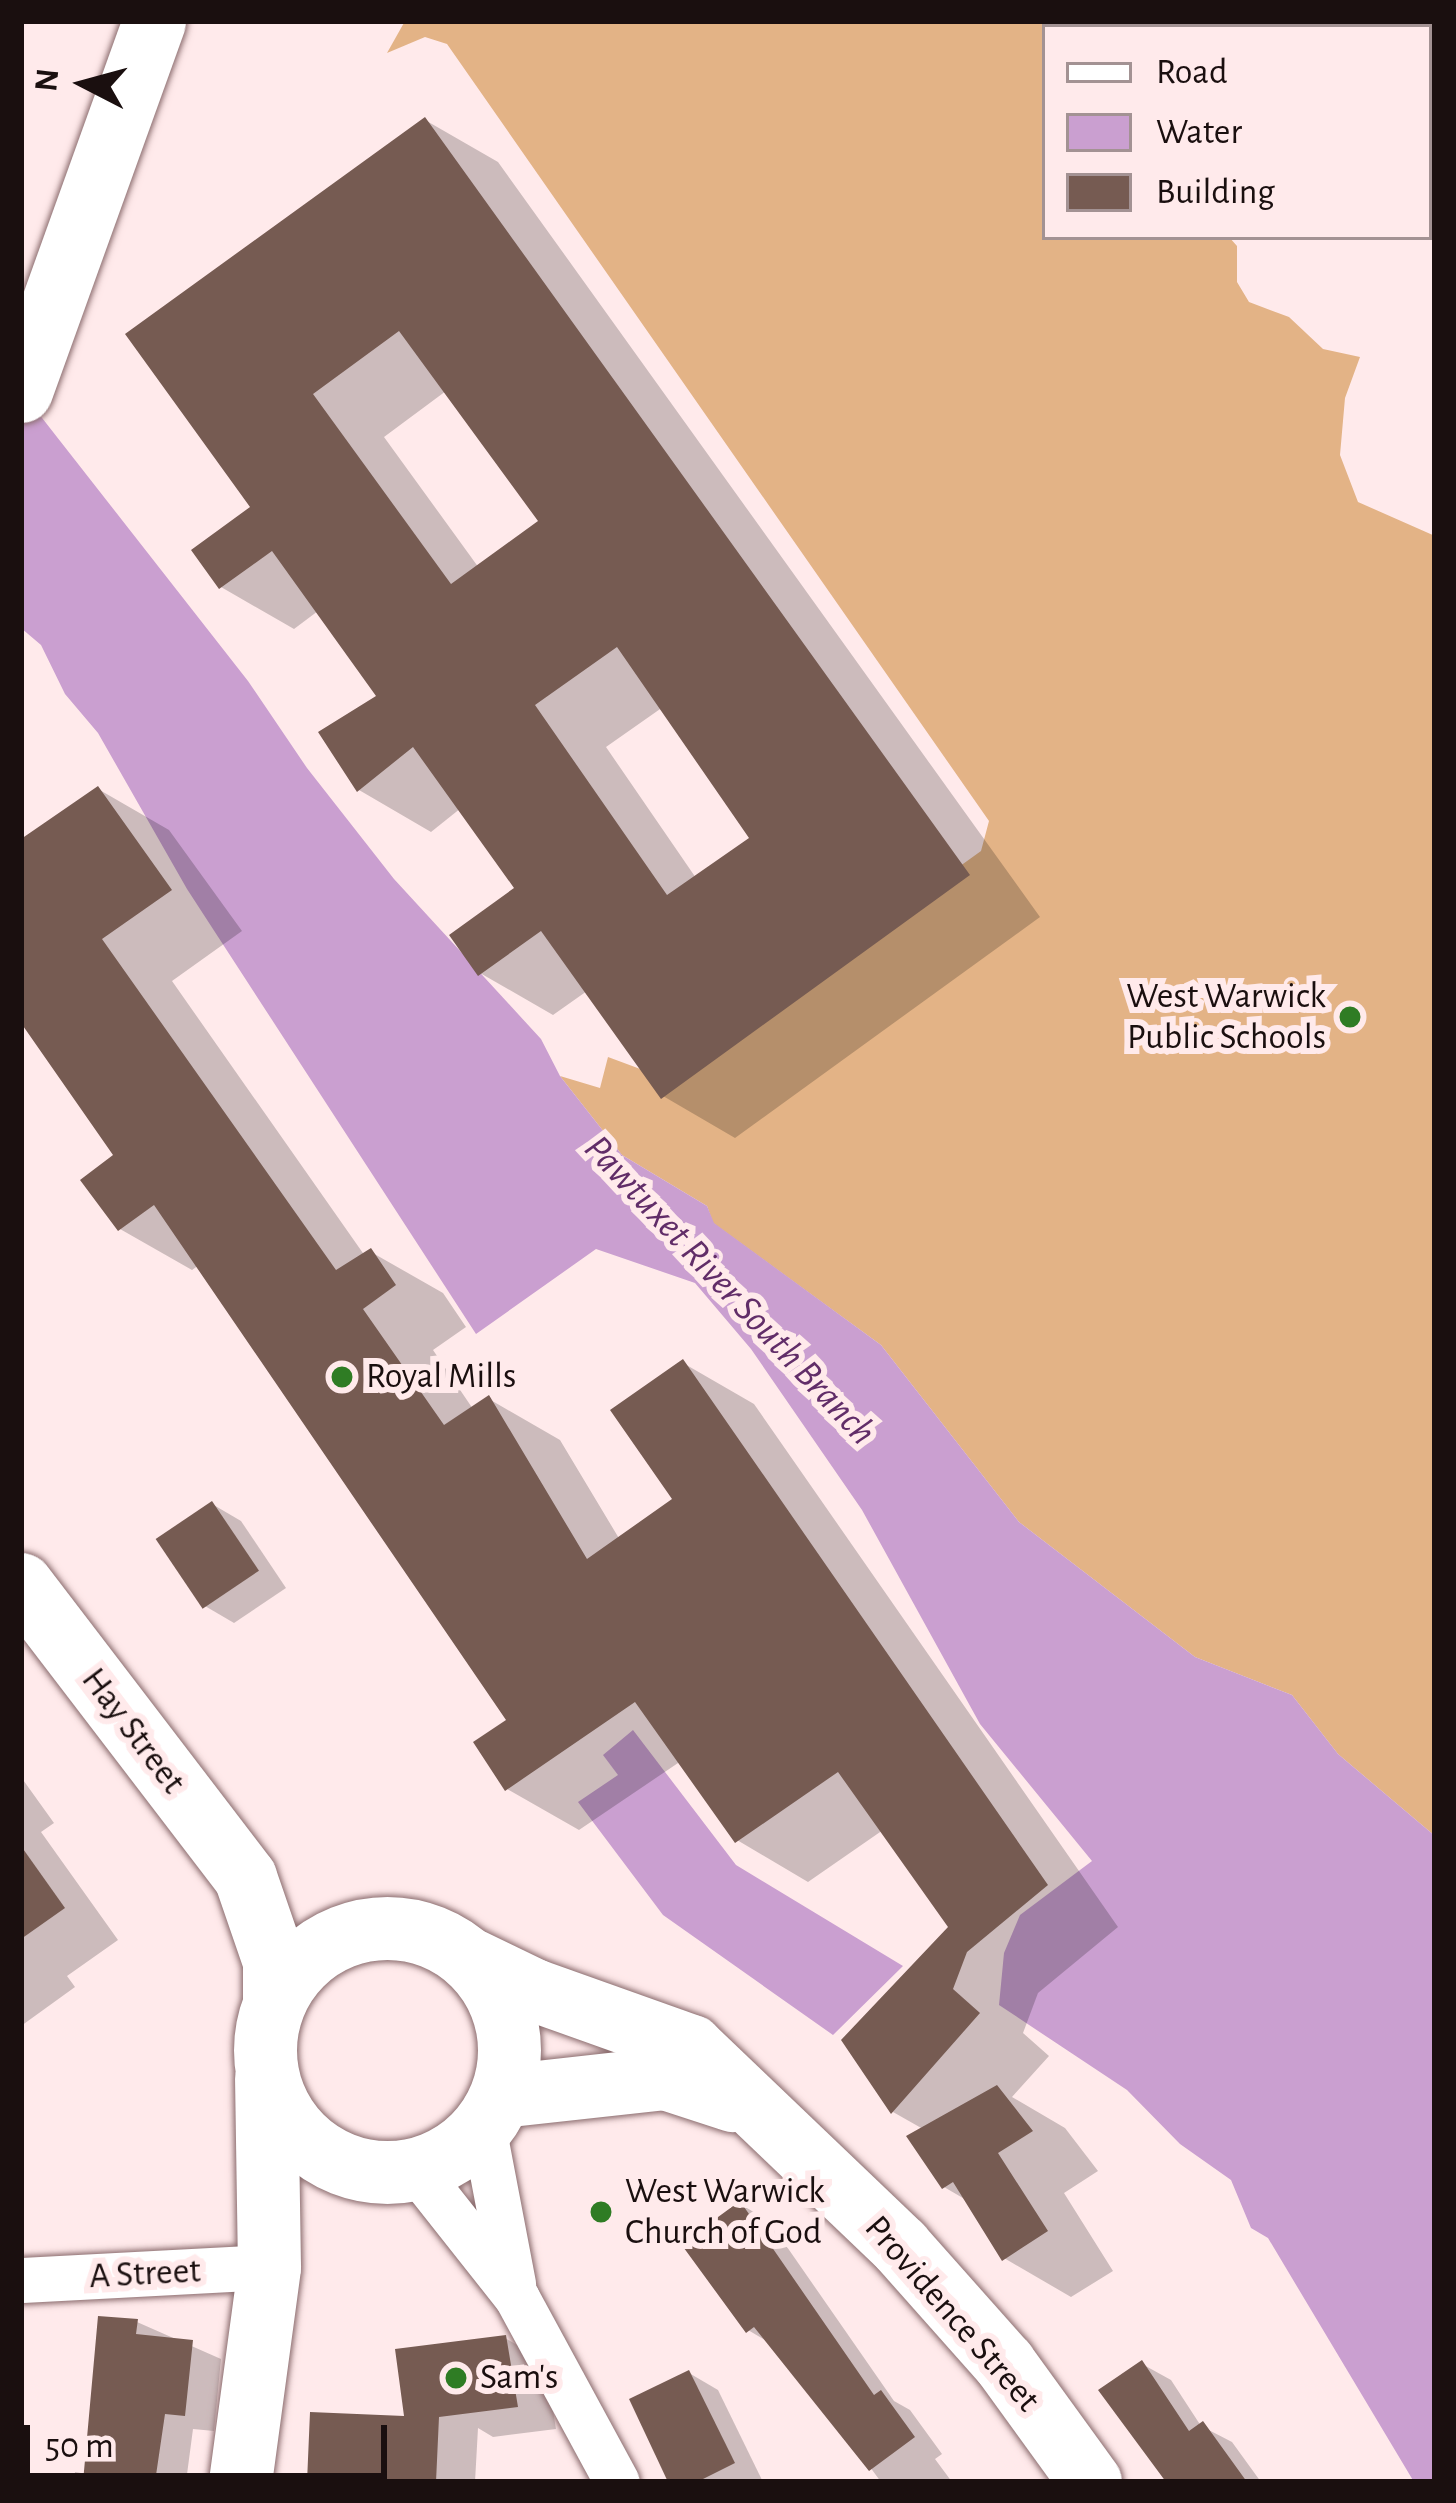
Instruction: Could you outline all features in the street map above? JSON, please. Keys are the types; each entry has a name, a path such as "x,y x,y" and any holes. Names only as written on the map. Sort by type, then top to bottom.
{"main road":[{"path":"30,365 154,21"},
{"name":"Hay Street","path":"21,1584 245,1877 274,1960 274,2002"},
{"path":"245,1877 380,1927"},
{"path":"240,2482 269,2267 265,2034 274,2002 291,1973 316,1949 346,1934 380,1927 413,1929 445,1941 472,1960 494,1989 508,2024 509,2061 492,2111 454,2154 397,2171 300,2215 269,2267"},
{"name":"Providence Street","path":"472,1960 534,1990 691,2046 900,2246 1004,2363 1090,2482"},
{"path":"266,2066 278,2106 303,2139 338,2163 397,2171"},
{"name":"Providence Street","path":"492,2111 665,2078 751,2107"}],"street":[{"path":"492,2111 517,2298"},
{"path":"397,2171 517,2298 617,2482"},
{"name":"A Street","path":"21,2280 269,2267"}],"shaded area":[{"path":"405,21 1292,21 1042,24 1042,240 1232,240 1237,246 1237,282 1249,302 1289,317 1323,349 1360,357 1345,398 1340,455 1358,502 1435,536 1435,1836 1338,1754 1292,1695 1195,1657 1019,1522 881,1345 713,1223 707,1206 622,1155 560,1076 600,1088 608,1057 643,1070 717,1041 981,851 989,821 447,44 425,37 387,53"}],"water":[{"name":"Pawtuxet River South Branch","path":"21,367 28,400 248,681 307,768 394,879 541,1039 560,1076 622,1155 707,1206 714,1223 881,1345 1019,1522 1195,1657 1292,1695 1338,1754 1435,1836 1435,2482 1414,2482 1268,2238 1251,2228 1231,2180 1180,2144 1127,2090 999,2005 1004,1953 1020,1915 1092,1861 980,1724 862,1510 751,1349 695,1283 596,1249 476,1334 187,889 98,733 65,694 41,645 21,628"},
{"path":"633,1730 736,1865 903,1966 833,2035 663,1915 578,1802 618,1775 603,1755"}],"building":[{"path":"425,117 970,875 661,1099 541,931 478,976 449,935 514,888 413,747 357,792 318,732 376,696 272,551 219,589 191,550 250,507 125,334","holes":["399,331 538,521 451,584 313,394","617,647 749,838 667,895 535,705"]},
{"name":"Royal Mills","path":"98,786 172,890 102,939 336,1270 371,1248 396,1285 363,1309 444,1425 489,1395 587,1559 672,1499 610,1410 683,1359 1048,1885 967,1952 953,1989 980,2013 891,2114 841,2040 948,1927 838,1772 735,1843 635,1702 505,1791 473,1742 506,1720 154,1205 118,1231 80,1180 113,1155 21,1023 21,839"},
{"path":"212,1501 259,1571 203,1609 156,1539"},
{"path":"21,1846 65,1908 21,1939"},
{"path":"997,2085 1033,2131 998,2153 1048,2231 1002,2261 953,2182 942,2189 906,2136"},
{"path":"740,2201 874,2395 881,2390 915,2437 869,2471 754,2327 746,2333 681,2244"},
{"path":"98,2316 138,2319 136,2334 193,2340 185,2416 165,2414 155,2482 83,2482"},
{"path":"506,2335 518,2407 439,2417 436,2482 307,2482 310,2412 404,2416 395,2349"},
{"path":"1142,2360 1189,2431 1203,2421 1247,2482 1166,2482 1098,2390"},
{"path":"689,2370 735,2463 697,2482 668,2482 629,2399"}],"place":[{"name":"West Warwick Public Schools","path":"1350,1017"},
{"name":"Royal Mills","path":"342,1377"},
{"name":"West Warwick Church of God","path":"601,2212"},
{"name":"Sam's","path":"456,2378"}]}
